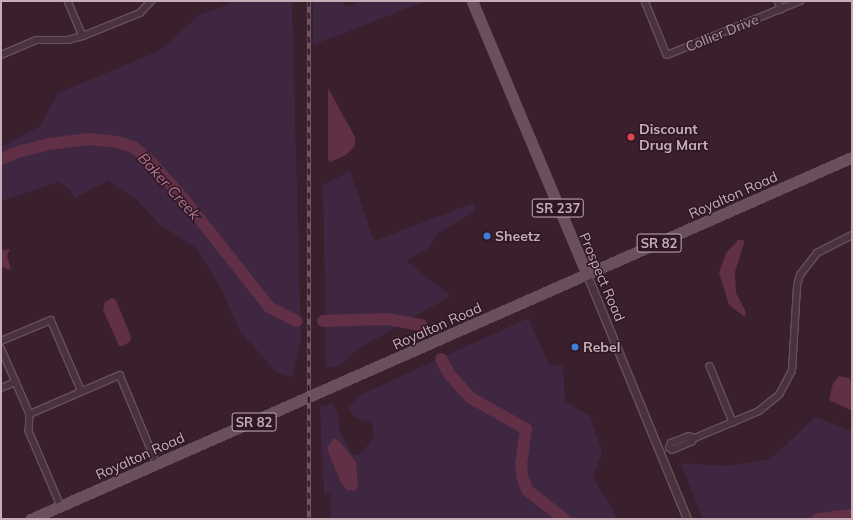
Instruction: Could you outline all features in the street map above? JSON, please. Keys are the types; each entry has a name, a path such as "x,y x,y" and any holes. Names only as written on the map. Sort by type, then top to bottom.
{"main road":[{"name":"Prospect Road","path":"472,1 587,275"},
{"name":"Royalton Road","path":"32,519 852,157"}],"street":[{"path":"68,1 83,36"},
{"path":"1,55 36,40 68,40 83,36 140,12 151,1"},
{"name":"Collier Drive","path":"645,1 667,55 800,1"},
{"path":"778,1 781,9"},
{"path":"659,452 669,448 671,444 689,436 695,438 764,408 783,390 793,363 797,286 800,275 810,259 820,251 852,235"},
{"name":"Prospect Road","path":"587,275 687,519"},
{"path":"1,341 51,320 82,392"},
{"path":"1,348 30,414 29,432 61,506"},
{"path":"710,366 733,422"},
{"path":"30,414 120,375 157,464"},
{"path":"1,388 16,382"}],"shaded area":[{"path":"237,1 292,1 301,339 292,377 277,373 240,331 221,289 196,248 159,224 138,201 108,181 75,198 69,189 58,182 1,201 1,147 40,126 58,93 159,51 199,15"},
{"path":"313,1 342,1 345,7 362,1 427,1 313,45"},
{"path":"328,88 355,137 355,146 346,155 330,162 328,159"},
{"path":"350,171 374,241 473,203 476,211 437,234 429,248 406,261 451,296 360,348 337,367 326,367 323,185"},
{"path":"738,240 744,240 744,243 735,272 736,293 746,312 745,317 729,305 719,273 726,253"},
{"path":"10,249 7,256 11,269 1,267 1,250"},
{"path":"112,298 116,300 131,337 130,342 122,346 119,346 103,310 105,302"},
{"path":"528,318 550,366 563,365 565,401 590,416 602,452 593,477 618,519 330,519 331,494 324,495 320,407 332,404 338,415 340,432 352,454 359,455 373,439 372,423 355,418 347,408 360,395"},
{"path":"839,376 849,378 852,383 852,411 829,400 833,383"},
{"path":"815,417 852,431 852,519 703,519 681,463 727,466 771,459"},
{"path":"333,438 340,442 356,462 358,487 354,491 347,490 341,483 331,459 327,448"}],"waterway":[{"name":"Baker Creek","path":"1,159 21,151 49,144 89,139 118,142 135,148 152,163 187,203 269,307 297,321"},
{"name":"Baker Creek","path":"323,321 387,319 421,325"},
{"name":"Baker Creek","path":"441,359 450,375 471,398 526,429 521,464 522,476 527,490 564,519"},
{"name":"Baker Creek","path":"818,519 852,515"}],"railway":[{"path":"309,1 309,519"}],"place":[{"name":"Discount Drug Mart","path":"631,137"},
{"name":"Sheetz","path":"487,236"},
{"name":"Rebel","path":"575,347"}]}
